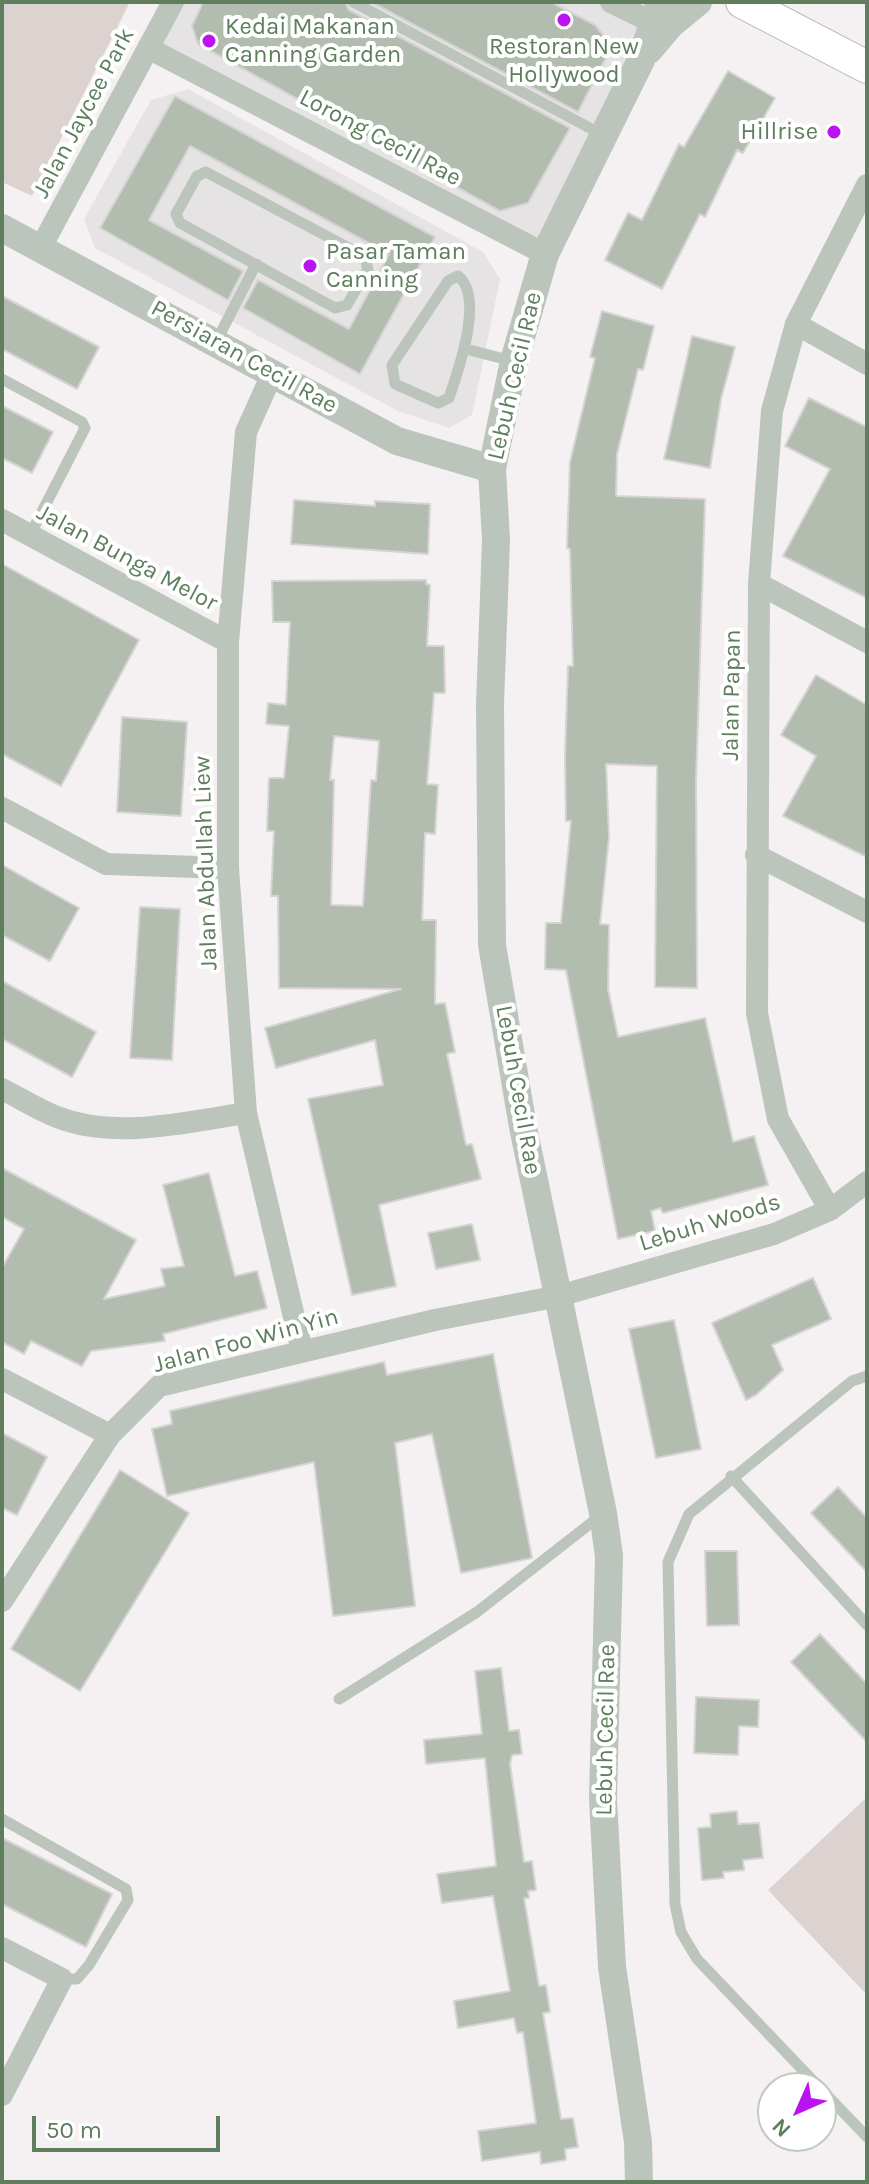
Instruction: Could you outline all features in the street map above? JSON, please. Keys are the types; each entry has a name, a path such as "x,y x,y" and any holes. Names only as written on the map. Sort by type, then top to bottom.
{"main road":[{"path":"742,2 867,67"},
{"path":"783,2 867,46"}],"street":[{"name":"Jalan Jaycee Park","path":"40,249 173,2"},
{"path":"611,2 656,12"},
{"name":"Lebuh Cecil Rae","path":"641,60 670,25 698,2"},
{"name":"Lebuh Cecil Rae","path":"639,2182 638,2142 612,1967 603,1799 609,1556 603,1513 523,1127 492,945 490,705 496,540 492,469 514,361 545,254 641,60 656,12"},
{"name":"Lorong Cecil Rae","path":"148,48 545,254"},
{"name":"Jalan Papan","path":"830,1210 778,1119 757,1013 759,584 772,411 796,324 867,185"},
{"name":"Persiaran Cecil Rae","path":"2,228 397,441 492,469"},
{"path":"796,324 867,364"},
{"name":"Jalan Abdullah Liew","path":"273,372 246,432 228,642 228,868 246,1113 302,1351"},
{"name":"Jalan Bunga Melor","path":"2,520 228,642"},
{"path":"759,584 867,642"},
{"path":"2,808 106,864 228,868"},
{"path":"756,855 867,912"},
{"path":"2,1089 58,1118 112,1127 173,1125 246,1113"},
{"name":"Lebuh Woods","path":"559,1296 774,1234 830,1210 867,1182"},
{"name":"Jalan Foo Win Yin","path":"2,1601 110,1435 159,1386 302,1351 559,1296"},
{"path":"2,1379 110,1435"},
{"path":"2,1948 62,1979 2,2095"},
{"name":"Lebuh Cecil Rae","path":"638,2142 654,2182"}],"lane":[{"path":"353,2 604,135"},
{"path":"202,172 364,256 368,269 342,308 256,264 176,218 202,172"},
{"path":"216,342 256,264"},
{"path":"458,276 468,292 466,349 449,398 444,402 438,403 395,384 392,365 445,286 458,276"},
{"path":"466,349 514,361"},
{"path":"2,379 82,422 85,428 30,535"},
{"path":"806,2072 697,1959 681,1932 675,1904 668,1562 689,1514 731,1476 852,1381 867,1376"},
{"path":"731,1476 867,1625"},
{"path":"339,1699 477,1612 603,1513"},
{"path":"2,1819 126,1889 128,1900 89,1965 77,1979 62,1979"},
{"path":"837,2105 867,2137"}],"shaded area":[{"path":"2,2 130,2 32,196 2,182"},
{"path":"176,2 605,2 647,24 544,249 152,46"},
{"name":"Pasar Taman Canning","path":"188,89 483,252 500,279 472,415 449,428 398,411 95,248 84,219 151,100"},
{"path":"867,1797 867,1995 768,1890"}],"building":[{"path":"203,2 345,2 349,10 570,128 528,203 500,211 198,44 192,26"},
{"path":"371,2 551,2 595,25 612,46 578,112"},
{"path":"728,71 775,98 743,153 737,150 705,217 700,214 662,289 605,260 628,213 642,220 679,144 684,147"},
{"path":"175,96 435,237 360,374 243,308 258,280 349,329 389,254 190,146 149,220 243,271 228,300 100,228"},
{"path":"2,296 99,347 77,389 2,349"},
{"path":"602,311 654,326 643,370 638,369 617,454 616,496 705,499 696,782 697,988 655,987 657,766 606,764 609,837 600,924 609,925 608,989 618,1037 705,1018 733,1142 754,1136 768,1185 663,1213 660,1208 651,1211 655,1231 618,1239 566,970 545,969 546,923 561,923 571,821 566,821 565,755 568,666 573,666 570,549 567,548 570,462 595,358 590,357"},
{"path":"692,336 735,347 721,399 710,468 664,459"},
{"path":"809,398 867,427 867,598 783,556 830,469 785,446"},
{"path":"2,406 53,432 32,473 2,458"},
{"path":"294,500 375,506 375,501 430,504 428,554 291,544"},
{"path":"2,564 139,640 61,786 2,754"},
{"path":"426,580 426,584 430,585 427,646 444,646 445,693 434,693 427,784 438,785 435,834 425,833 422,920 436,920 435,1004 445,1003 455,1052 447,1054 466,1145 472,1144 481,1179 379,1205 396,1286 352,1295 308,1099 383,1085 375,1040 276,1068 265,1028 401,989 279,988 278,896 271,896 274,831 267,831 269,778 284,778 289,726 266,724 268,703 286,705 290,622 273,622 272,581","holes":["334,736 379,741 376,781 371,780 363,906 331,905 334,780 330,780"]},
{"path":"816,675 867,705 867,857 783,816 816,756 781,735"},
{"path":"122,717 187,722 181,816 117,812"},
{"path":"2,865 79,908 50,961 2,935"},
{"path":"140,907 180,909 172,1060 130,1058"},
{"path":"2,981 96,1032 72,1077 2,1039"},
{"path":"2,1168 136,1240 104,1299 165,1286 161,1269 184,1266 163,1185 209,1173 235,1276 257,1271 267,1308 163,1334 165,1341 91,1351 82,1366 31,1341 24,1354 2,1342 2,1268 24,1229 2,1217"},
{"path":"472,1224 480,1260 436,1269 428,1233"},
{"path":"813,1278 831,1319 772,1345 783,1370 756,1395 746,1400 712,1323"},
{"path":"674,1320 701,1449 656,1458 629,1329"},
{"path":"493,1354 532,1558 461,1573 432,1434 395,1443 415,1606 333,1616 314,1462 167,1496 152,1429 172,1424 170,1411 384,1362 387,1375"},
{"path":"2,1433 47,1457 17,1515 2,1508"},
{"path":"120,1470 189,1513 80,1691 11,1649"},
{"path":"838,1487 867,1518 867,1572 811,1513"},
{"path":"705,1551 737,1551 739,1625 707,1626"},
{"path":"820,1634 867,1684 867,1742 791,1662"},
{"path":"501,1668 509,1731 519,1730 522,1754 512,1755 510,1764 524,1862 532,1861 536,1890 528,1891 529,1898 524,1898 539,1986 546,1985 550,2012 543,2013 561,2119 573,2118 578,2147 565,2149 566,2160 541,2164 540,2152 482,2161 478,2131 536,2123 523,2032 517,2033 514,2018 458,2028 454,2001 510,1991 493,1896 442,1903 437,1874 496,1866 485,1758 426,1764 424,1740 482,1734 475,1671"},
{"path":"696,1697 759,1700 758,1727 739,1726 738,1755 694,1753"},
{"path":"737,1811 738,1824 759,1823 763,1858 743,1860 744,1870 723,1872 724,1878 702,1880 698,1828 711,1827 710,1814"},
{"path":"2,1838 112,1894 86,1947 2,1904"}],"place":[{"name":"Restoran New Hollywood","path":"564,20"},
{"name":"Kedai Makanan Canning Garden","path":"209,41"},
{"name":"Hillrise","path":"834,132"},
{"name":"Pasar Taman Canning","path":"310,266"}]}
